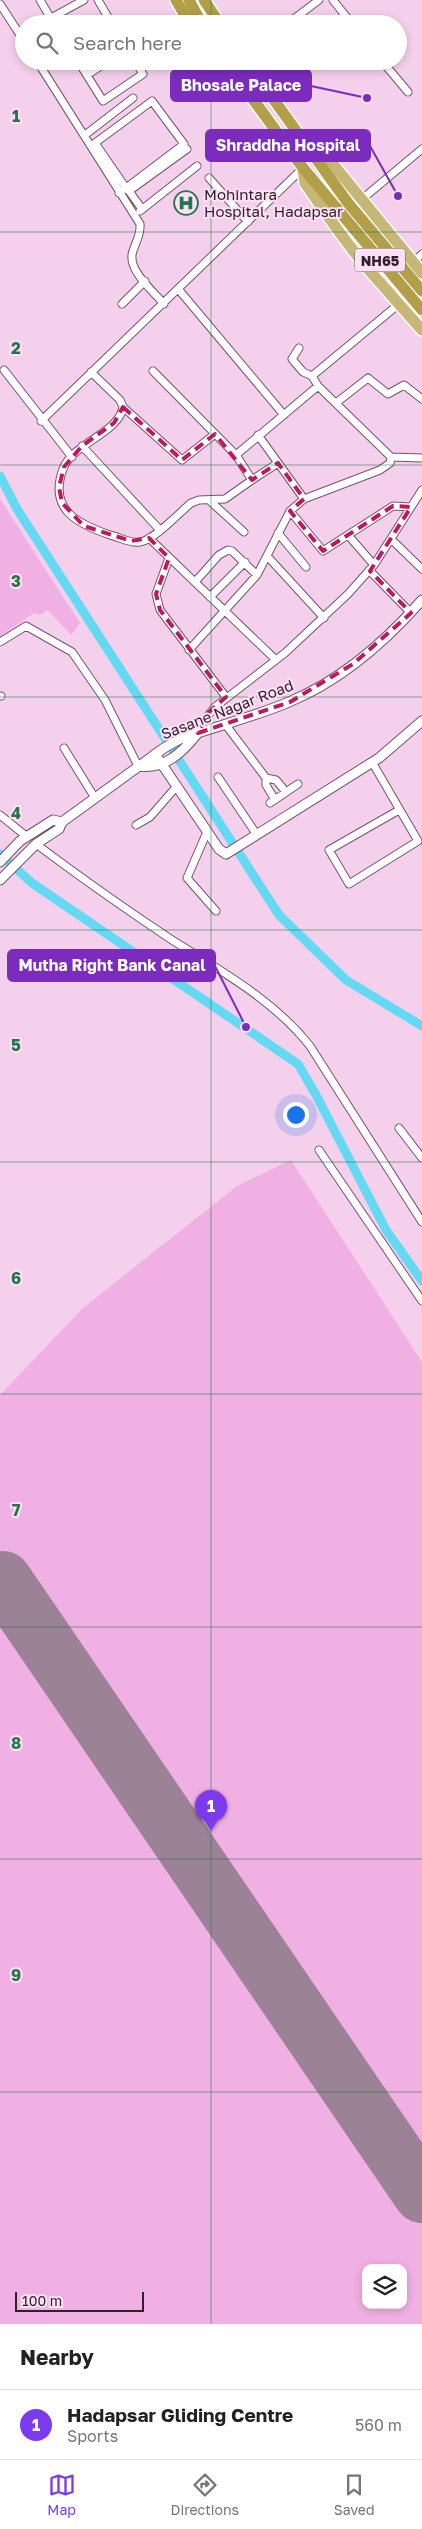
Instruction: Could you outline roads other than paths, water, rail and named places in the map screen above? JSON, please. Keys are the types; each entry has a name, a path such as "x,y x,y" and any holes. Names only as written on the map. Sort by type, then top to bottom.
{"highway":[{"path":"176,0 185,15"},
{"path":"189,0 197,15"},
{"path":"204,0 214,15"},
{"name":"NH65","path":"230,70 303,168 422,310"},
{"name":"NH65","path":"253,70 348,203 422,291"}],"main road":[{"path":"315,156 332,163 422,273"},
{"path":"303,168 306,183 337,229 361,261 422,330"}],"street":[{"path":"40,0 49,15"},
{"path":"61,15 84,0"},
{"path":"98,0 107,15"},
{"path":"299,15 319,0"},
{"path":"333,0 345,15"},
{"path":"0,4 15,27"},
{"path":"43,70 140,224 141,232 132,253 132,262 164,304"},
{"path":"84,70 103,101 143,74 141,70"},
{"path":"87,75 94,70"},
{"path":"390,70 408,92"},
{"path":"85,135 133,98"},
{"path":"119,193 126,188 184,144 152,101 95,143 126,188"},
{"path":"142,209 129,191 187,149"},
{"path":"361,200 422,149"},
{"path":"134,215 197,166"},
{"path":"41,421 179,290 303,168"},
{"path":"209,178 248,222"},
{"path":"412,262 422,254"},
{"path":"122,304 145,281"},
{"path":"179,290 284,415"},
{"path":"312,376 398,304"},
{"path":"299,348 292,359 303,372 312,376 318,386 391,457 422,458"},
{"path":"4,370 41,421 72,457"},
{"path":"153,371 236,455 252,480"},
{"path":"91,372 120,400 123,408 182,460 215,434"},
{"path":"336,403 368,378 388,394 404,385 422,399"},
{"path":"236,455 318,386"},
{"path":"123,408 114,423 82,446 64,467 59,487 62,503 69,515 84,526 131,541 140,542 149,538 191,503 225,499 278,463"},
{"path":"258,435 304,499"},
{"path":"82,446 159,529"},
{"path":"189,650 257,575 268,557 278,532 290,511 304,499 380,470 390,463 391,457"},
{"path":"0,642 26,626 72,652 105,700 138,766 151,768 162,765 186,748 198,733 208,713 226,697 276,660 324,618 372,567 392,540 422,490"},
{"path":"210,501 244,532"},
{"path":"290,511 323,551 393,506 411,507"},
{"path":"278,532 306,568"},
{"path":"348,535 410,613"},
{"path":"149,538 276,660"},
{"path":"392,540 422,569"},
{"path":"195,582 224,551 232,551 257,575"},
{"path":"268,557 324,618"},
{"path":"169,558 158,583 156,601 170,626 226,697"},
{"path":"210,597 245,562"},
{"name":"Sasane Nagar Road","path":"0,880 36,844 60,829 62,822 164,748 180,739 290,702 330,681 354,664 422,600"},
{"path":"155,754 221,852 231,853 372,762 422,721"},
{"path":"225,724 266,778 266,785 279,799"},
{"path":"64,748 95,798"},
{"path":"372,762 400,810 418,841 349,884 329,850 400,810"},
{"path":"218,777 257,835"},
{"path":"266,778 276,780 279,799"},
{"path":"279,799 298,784"},
{"path":"136,825 150,817 177,786"},
{"path":"0,816 26,836"},
{"name":"Sasane Nagar Road","path":"0,862 26,836 53,820 62,822"},
{"path":"207,832 187,878 216,911"},
{"path":"36,844 102,893 247,988 295,1027 310,1046 422,1222"},
{"path":"399,1128 422,1157"},
{"path":"320,1150 422,1301"}],"waterway":[{"path":"0,476 17,509 279,915 346,980 422,1026"},
{"path":"0,854 32,883 298,1064 386,1230 422,1281"}],"place":[{"name":"Bhosale Palace","path":"367,98"},
{"name":"Shraddha Hospital","path":"398,196"},
{"name":"Mohintara Hospital, Hadapsar","path":"186,203"},
{"name":"Mutha Right Bank Canal","path":"246,1027"},
{"name":"Hadapsar Gliding Centre","path":"211,1831"}]}
